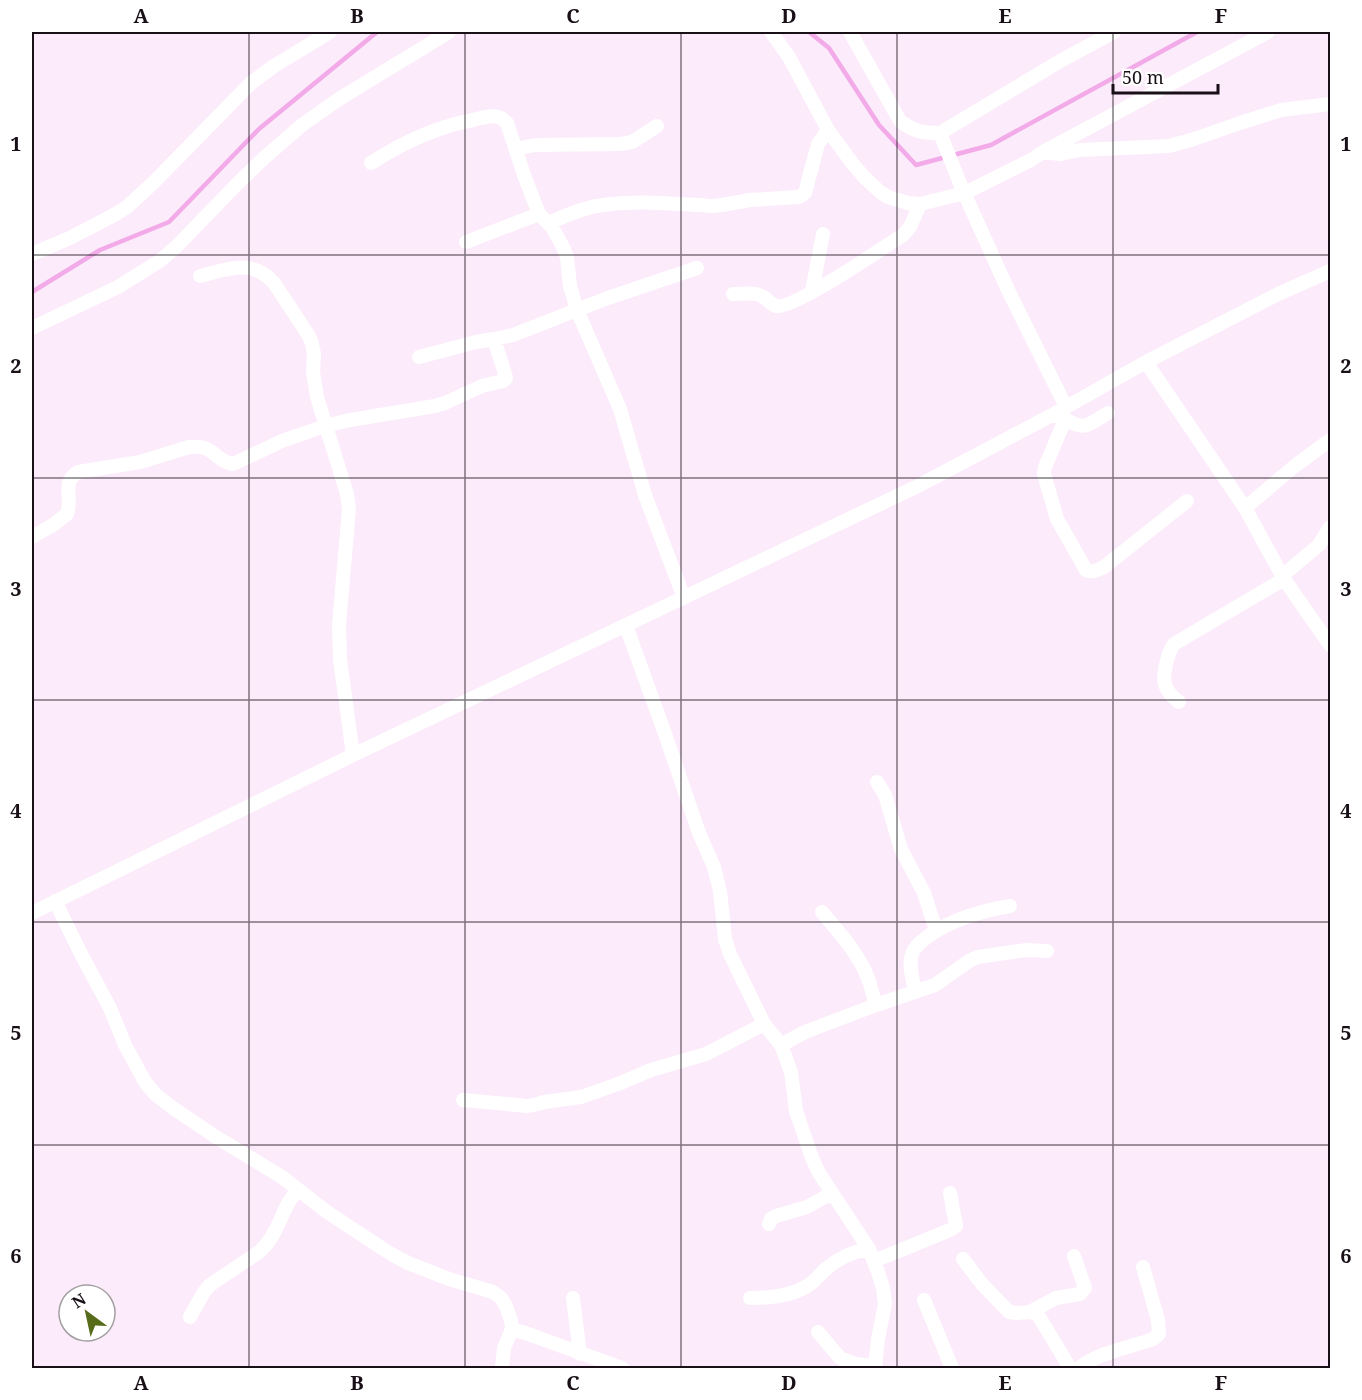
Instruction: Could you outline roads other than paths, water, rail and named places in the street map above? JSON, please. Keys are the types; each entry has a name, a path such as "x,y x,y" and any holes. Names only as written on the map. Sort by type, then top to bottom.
{"street":[{"path":"32,254 70,238 127,207 251,83 274,66 330,32"},
{"path":"32,328 118,287 161,260 237,183 302,125 339,99 449,32"},
{"path":"771,32 789,57 828,130 865,178 888,197 903,203 920,204 963,190 1032,160 1268,32"},
{"path":"850,32 900,122 911,129 941,136 1062,60 1114,32"},
{"path":"1043,153 1060,154 1080,150 1169,146 1281,110 1330,104"},
{"path":"371,163 394,148 443,126 492,116 501,117 507,123 515,149 544,219 558,237 567,257 570,286 577,310 620,410 645,495 684,598"},
{"path":"515,149 535,145 621,144 632,142 657,126"},
{"path":"466,242 596,206 624,203 722,206 750,200 799,197 805,193 818,144 828,130"},
{"path":"941,136 1061,413 1062,426 1044,474 1057,519 1086,570 1091,572 1104,567 1187,501"},
{"path":"733,294 758,294 778,306 799,299 903,235 910,227 920,204"},
{"path":"813,291 823,234"},
{"path":"200,276 236,267 246,267 261,272 274,283 312,344 317,397 347,494 349,509 339,625 340,659 353,755"},
{"path":"419,357 523,331 697,268"},
{"path":"32,913 353,755 918,486 1061,413 1146,362 1278,294 1330,272"},
{"path":"32,537 67,514 70,504 69,481 78,472 140,462 198,446 204,447 226,462 233,464 282,441 325,426 445,404 482,386 503,381 506,378 494,339"},
{"path":"1146,362 1245,508 1283,578 1330,645"},
{"path":"1061,413 1078,427 1083,427 1108,412"},
{"path":"1245,508 1330,440"},
{"path":"1179,702 1164,684 1167,660 1174,644 1283,578 1319,545 1330,528"},
{"path":"626,626 699,833 714,867 720,891 725,939 730,954 764,1024 781,1045 790,1072 796,1111 816,1166 871,1255 883,1288 885,1304 874,1367 855,1364 840,1358 818,1332"},
{"path":"877,782 885,795 901,849 924,893 936,930"},
{"path":"55,902 110,1008 124,1045 139,1072 156,1095 216,1137 282,1177 327,1212 391,1254 449,1279 493,1292 501,1298 511,1320 512,1329 504,1348 502,1368"},
{"path":"915,991 910,961 912,952 920,943 936,930 956,920 1010,906"},
{"path":"822,912 861,964 876,1005"},
{"path":"781,1045 805,1032 935,985 978,957 1026,950 1047,951"},
{"path":"463,1100 528,1106 544,1101 581,1097 651,1070 706,1054 764,1024"},
{"path":"190,1317 210,1285 265,1246 293,1195 299,1191"},
{"path":"770,1224 771,1219 776,1216 807,1207 832,1193"},
{"path":"750,1298 778,1296 807,1286 828,1267 861,1250 871,1255 950,1230 956,1226 950,1193"},
{"path":"963,1259 982,1284 1009,1311 1017,1313 1030,1312 1056,1298 1080,1294 1085,1288 1074,1256"},
{"path":"1079,1368 1104,1355 1153,1339 1159,1334 1158,1320 1143,1267"},
{"path":"573,1298 580,1354"},
{"path":"924,1300 952,1368"},
{"path":"1030,1312 1038,1315 1070,1368"},
{"path":"512,1329 622,1368"}],"waterway":[{"path":"32,292 100,250 169,222 259,129 377,32"},
{"path":"809,32 829,48 879,125 916,165 991,145 1197,32"}]}
